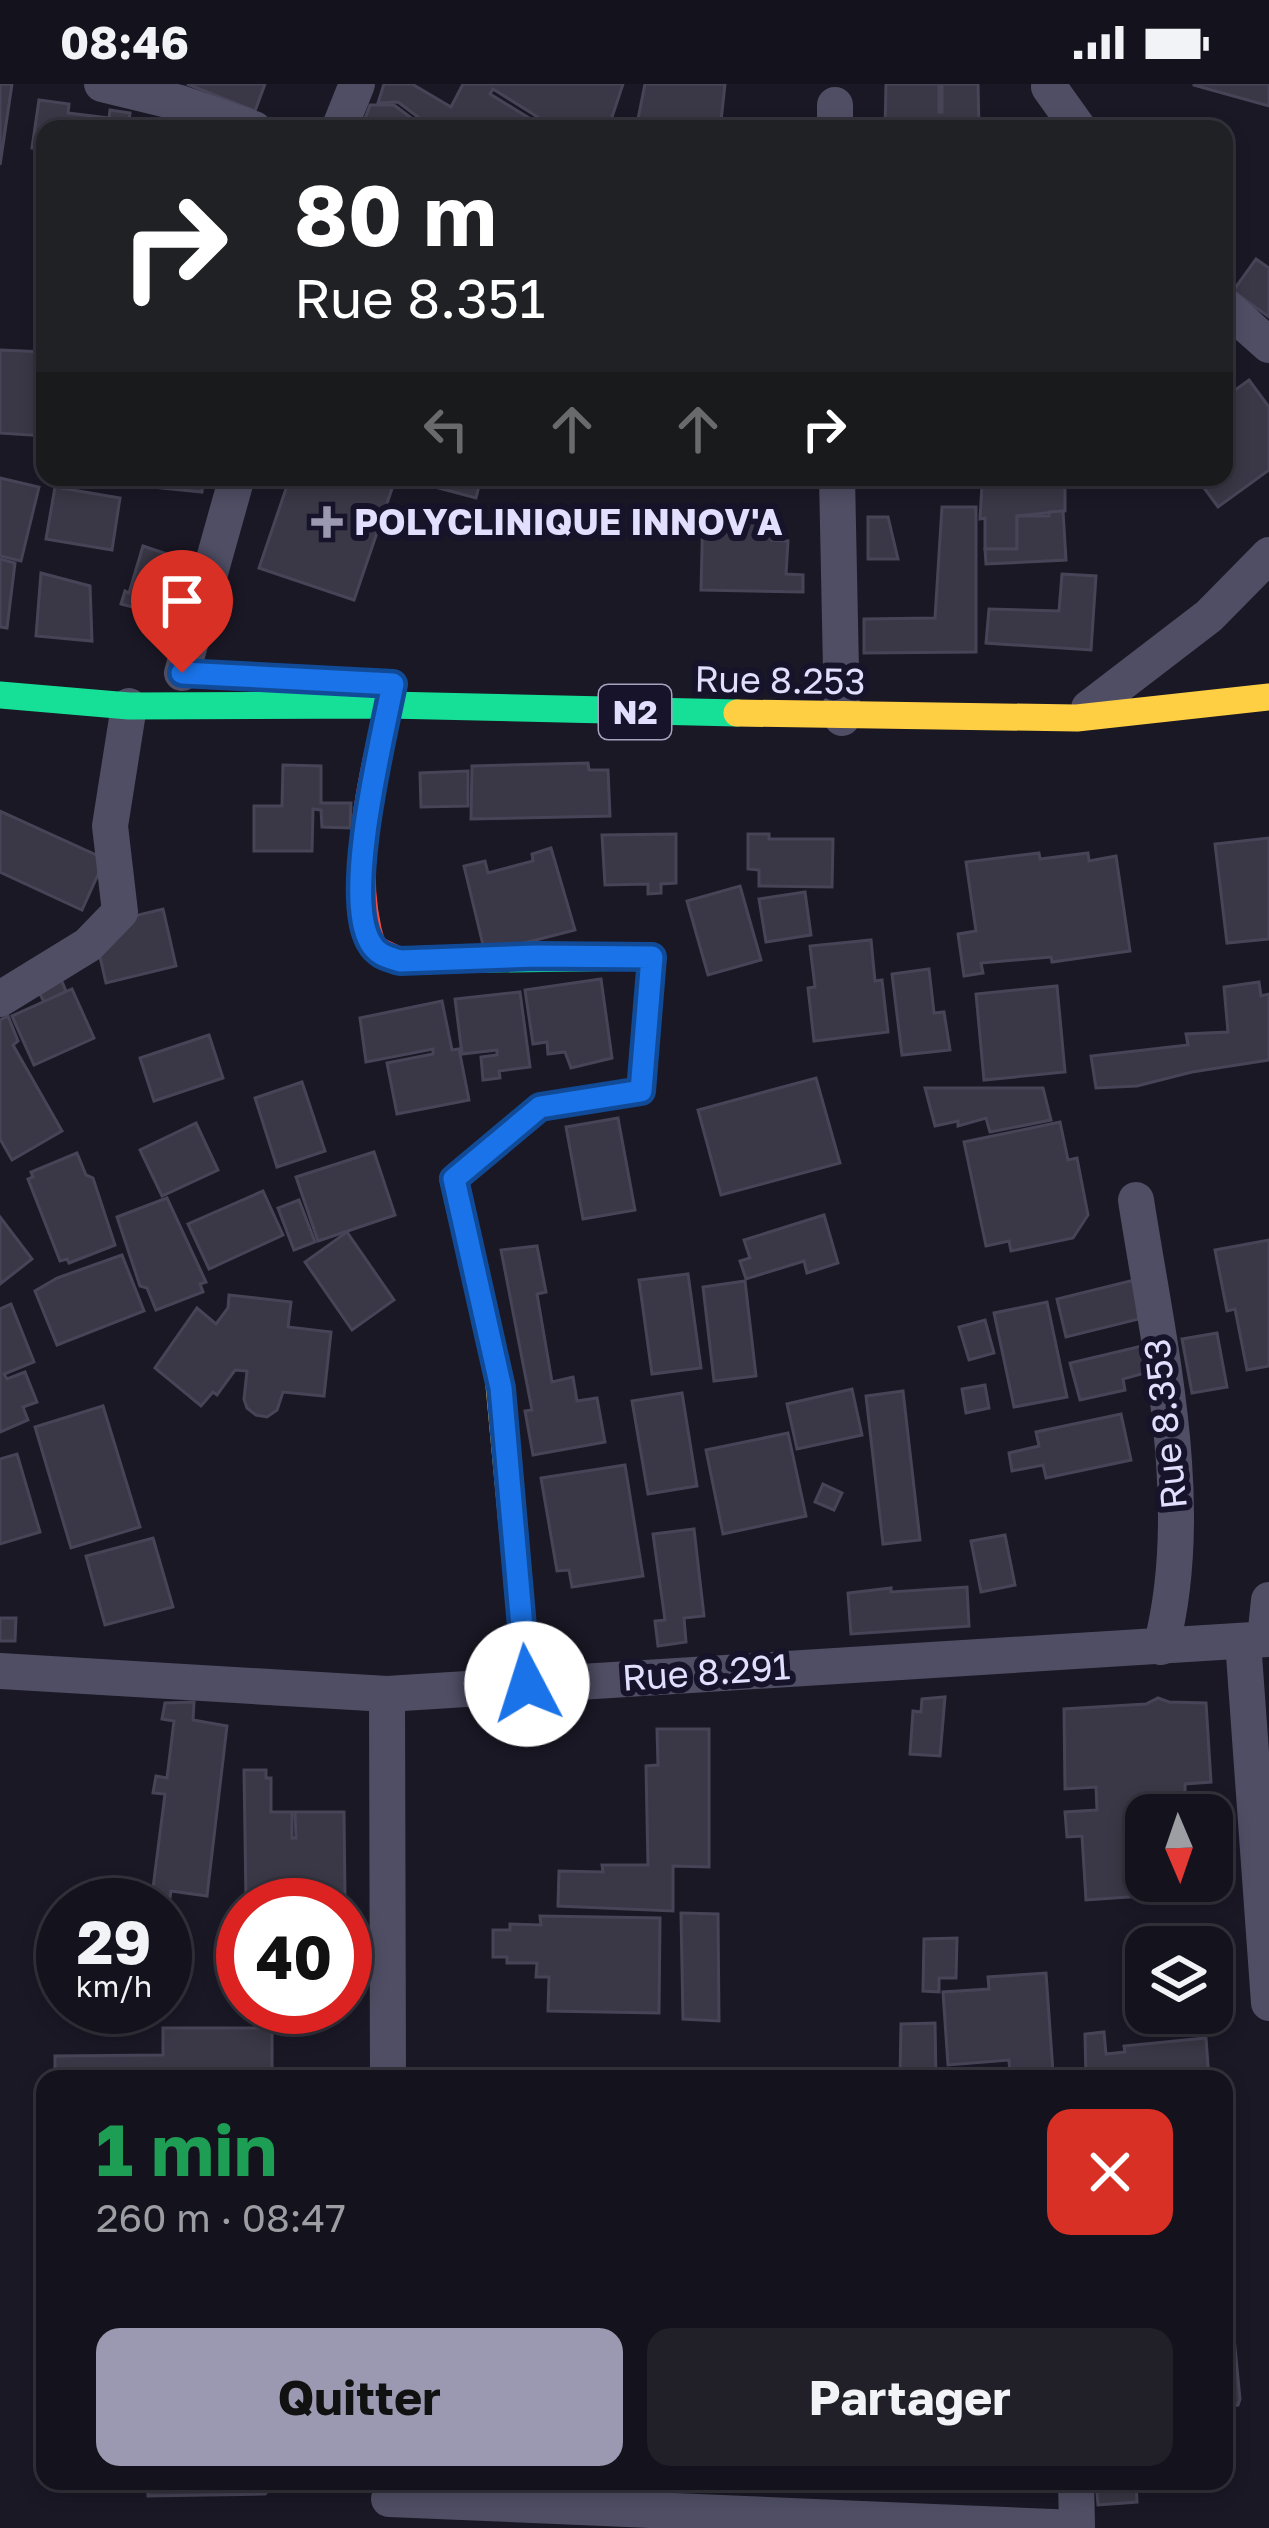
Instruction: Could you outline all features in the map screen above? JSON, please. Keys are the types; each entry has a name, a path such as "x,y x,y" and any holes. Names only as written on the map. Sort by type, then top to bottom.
{"main road":[{"path":"0,670 57,672"},
{"path":"1112,688 1269,671"},
{"name":"Rue 8.253","path":"276,678 391,695"},
{"name":"Rue 8.253","path":"841,703 916,692 1064,699"},
{"name":"Rue 8.253","path":"0,695 129,706 391,695 841,703 1269,697"},
{"path":"391,695 361,869 362,910 373,948 400,961 652,957 641,1091 540,1107 454,1179 501,1388 527,1684"}],"street":[{"path":"102,84 228,120"},
{"path":"343,120 357,84"},
{"path":"1049,87 1073,120"},
{"path":"1233,313 1269,345"},
{"path":"183,673 235,486"},
{"path":"837,486 841,703"},
{"path":"1064,699 1112,688 1209,616 1269,555"},
{"path":"0,999 88,944 120,912 110,826 129,706"},
{"name":"Rue 8.353","path":"1136,1200 1169,1412 1177,1554 1172,1606 1161,1647"},
{"path":"1269,1600 1259,1640 1269,2003"},
{"name":"Rue 8.291","path":"0,1671 387,1694 1259,1640"},
{"path":"387,1694 388,2070"},
{"path":"390,2503 1077,2527 1076,2490"}],"building":[{"path":"0,84 12,84 0,165"},
{"path":"187,84 265,84 255,111"},
{"path":"384,84 412,84 451,107 463,84 623,84 611,120 543,120 493,89 490,94 532,120 422,120 398,102 378,103"},
{"path":"645,84 725,84 721,120 638,120"},
{"path":"886,84 939,84 942,112 942,84 978,84 979,120 885,120"},
{"path":"1194,84 1269,84 1269,106 1194,85"},
{"path":"39,100 69,104 68,113 109,118 110,110 130,113 129,120 36,120"},
{"path":"370,105 394,105 414,120 364,120"},
{"path":"1256,259 1269,268 1269,317 1233,291"},
{"path":"0,350 36,352 36,435 0,433"},
{"path":"1249,380 1269,407 1269,470 1218,507 1203,486 1233,486 1233,392"},
{"path":"0,478 39,487 21,561 0,556"},
{"path":"141,486 202,486 202,492"},
{"name":"POLYCLINIQUE INNOV'A","path":"287,486 393,486 354,600 259,568"},
{"path":"431,486 479,486 476,498"},
{"path":"982,486 1065,486 1065,511 1017,516 1017,549 985,549 985,518 980,519"},
{"path":"55,487 120,498 112,550 46,539"},
{"path":"942,507 976,507 976,652 864,653 864,619 935,618"},
{"path":"703,509 773,511 772,540 788,541 786,574 803,575 803,592 701,590"},
{"path":"1063,511 1066,560 986,564 985,549 1017,549 1017,516"},
{"path":"868,517 888,517 898,559 868,559"},
{"path":"143,546 194,563 181,610 155,601 153,609 144,606 143,610 121,604"},
{"path":"0,559 15,563 7,628 0,627"},
{"path":"41,573 90,586 92,641 36,636"},
{"path":"1062,574 1096,576 1091,650 986,643 989,609 1059,611"},
{"path":"588,763 589,770 608,770 610,816 471,819 472,766"},
{"path":"283,765 321,766 321,803 351,803 350,828 322,827 321,810 313,809 312,851 254,851 254,806 282,806"},
{"path":"468,771 468,806 421,807 420,773"},
{"path":"0,811 105,859 82,910 0,872"},
{"path":"676,834 676,883 661,884 661,893 648,894 648,884 605,885 602,835"},
{"path":"748,834 769,834 769,839 833,839 832,887 759,886 759,870 748,869"},
{"path":"1269,838 1269,939 1227,943 1215,844"},
{"path":"551,848 575,930 485,953 464,866 485,861 488,873 533,861 532,854"},
{"path":"1039,853 1040,859 1088,853 1089,861 1116,856 1130,951 1052,962 1051,957 981,963 983,973 964,976 958,934 976,931 966,862"},
{"path":"740,886 761,960 708,975 687,901"},
{"path":"805,892 811,935 766,942 759,899"},
{"path":"163,909 176,966 106,983 93,926"},
{"path":"871,940 888,1032 814,1041 808,988 815,987 810,946"},
{"path":"929,969 934,1013 944,1012 950,1050 902,1055 892,974"},
{"path":"60,977 66,991 44,1002 37,988"},
{"path":"601,979 612,1058 571,1068 565,1052 548,1054 547,1042 533,1044 525,990"},
{"path":"1259,982 1261,996 1269,994 1269,1060 1137,1086 1096,1088 1091,1056 1188,1045 1186,1034 1228,1032 1224,987"},
{"path":"1057,986 1065,1072 984,1080 976,994"},
{"path":"72,989 94,1038 34,1065 12,1016"},
{"path":"520,992 530,1067 499,1071 500,1078 483,1080 481,1057 497,1055 497,1050 462,1054 455,999"},
{"path":"442,1001 452,1050 459,1049 469,1100 397,1114 387,1063 433,1054 433,1049 366,1062 360,1018"},
{"path":"8,1016 18,1041 13,1045 62,1131 12,1160 0,1139 0,1020"},
{"path":"209,1035 223,1078 154,1101 140,1058"},
{"path":"816,1078 840,1163 721,1195 698,1110"},
{"path":"302,1082 325,1151 277,1167 255,1098"},
{"path":"925,1088 1043,1088 1051,1120 990,1132 986,1118 935,1126"},
{"path":"618,1118 635,1210 583,1219 566,1127"},
{"path":"1060,1122 1068,1160 1077,1158 1088,1215 1073,1238 1011,1251 1009,1241 986,1246 964,1142"},
{"path":"196,1123 218,1170 162,1196 140,1150"},
{"path":"374,1152 395,1215 318,1241 296,1177"},
{"path":"77,1153 86,1175 93,1178 115,1245 69,1263 60,1261 28,1179 33,1177 31,1172"},
{"path":"263,1191 283,1235 209,1269 188,1224"},
{"path":"167,1198 206,1282 200,1284 203,1292 156,1310 147,1288 140,1286 117,1217"},
{"path":"299,1200 315,1242 294,1250 278,1208"},
{"path":"824,1215 838,1263 807,1273 804,1261 746,1279 740,1261 750,1258 744,1240"},
{"path":"0,1217 32,1259 0,1284"},
{"path":"347,1232 394,1300 352,1330 305,1262"},
{"path":"1269,1240 1269,1366 1247,1370 1235,1309 1227,1311 1215,1250"},
{"path":"537,1246 546,1292 537,1294 552,1382 573,1377 577,1401 597,1398 605,1442 533,1455 525,1411 532,1410 501,1250"},
{"path":"122,1255 144,1311 57,1345 35,1291 57,1278"},
{"path":"688,1274 701,1368 652,1374 639,1280"},
{"path":"1134,1280 1143,1318 1066,1337 1057,1299"},
{"path":"745,1281 756,1376 714,1381 703,1287"},
{"path":"229,1295 291,1302 288,1327 331,1332 324,1396 283,1392 277,1410 267,1417 247,1408 247,1371 235,1370 217,1395 213,1392 201,1406 155,1368 197,1308 216,1324 228,1308"},
{"path":"1047,1302 1067,1397 1014,1407 994,1313"},
{"path":"11,1304 34,1362 4,1374 7,1379 25,1372 37,1402 23,1407 28,1420 0,1432 0,1309"},
{"path":"985,1320 994,1353 969,1360 959,1327"},
{"path":"1217,1333 1227,1387 1192,1393 1182,1339"},
{"path":"1146,1345 1152,1371 1123,1379 1125,1390 1080,1400 1070,1363"},
{"path":"985,1385 989,1408 966,1413 962,1389"},
{"path":"852,1389 862,1435 797,1449 787,1404"},
{"path":"903,1391 920,1540 883,1544 866,1396"},
{"path":"682,1393 697,1486 648,1494 632,1401"},
{"path":"103,1406 140,1527 71,1548 35,1427"},
{"path":"1121,1414 1131,1460 1046,1478 1043,1465 1012,1471 1009,1453 1039,1446 1036,1432"},
{"path":"788,1433 806,1516 723,1534 706,1450"},
{"path":"17,1454 40,1532 0,1544 0,1459"},
{"path":"625,1465 643,1576 572,1587 569,1570 557,1571 541,1478"},
{"path":"823,1484 842,1493 834,1510 815,1502"},
{"path":"694,1529 704,1616 684,1618 686,1642 658,1646 655,1621 665,1620 653,1534"},
{"path":"1005,1535 1015,1585 981,1592 971,1541"},
{"path":"153,1538 173,1607 105,1625 86,1556"},
{"path":"967,1587 969,1626 851,1634 848,1593"},
{"path":"0,1618 16,1618 15,1641 0,1641"},
{"path":"945,1697 940,1756 910,1754 913,1711 921,1712 922,1699"},
{"path":"1158,1698 1206,1703 1211,1782 1185,1784 1185,1794 1125,1794 1125,1897 1086,1900 1082,1836 1067,1837 1065,1812 1097,1810 1096,1787 1065,1789 1064,1709 1146,1704"},
{"path":"194,1702 193,1720 227,1726 207,1896 192,1894 192,1878 154,1878 165,1794 153,1793 156,1776 167,1778 174,1721 162,1719 165,1703"},
{"path":"657,1729 709,1729 709,1867 673,1866 673,1911 558,1906 559,1871 603,1872 602,1865 648,1865 646,1766 658,1765"},
{"path":"244,1770 266,1770 266,1778 271,1778 271,1812 292,1812 292,1838 296,1838 295,1812 344,1812 345,1878 246,1878"},
{"path":"681,1913 718,1914 719,2021 683,2019"},
{"path":"540,1916 660,1918 659,2013 548,2011 549,1977 536,1977 537,1963 507,1963 507,1957 493,1957 493,1930 510,1930 510,1924 541,1925"},
{"path":"957,1938 956,1978 939,1978 939,1992 923,1991 924,1939"},
{"path":"1046,1973 1053,2070 1010,2070 1009,2060 948,2065 943,1992 989,1989 988,1977"},
{"path":"935,2023 936,2070 900,2070 901,2024"},
{"path":"192,2028 216,2028 216,2034 272,2034 272,2070 55,2070 55,2056 163,2055 163,2034 192,2034"},
{"path":"1104,2032 1106,2054 1125,2052 1124,2046 1206,2038 1208,2070 1086,2070 1085,2034"},
{"path":"1233,2327 1240,2399 1233,2405"},
{"path":"140,2490 269,2490 265,2494 148,2496 148,2491"},
{"path":"1097,2490 1136,2490 1137,2502 1098,2505"}],"traffic: fast":[{"path":"0,695 129,706 389,705 737,713"},
{"path":"423,960 652,957 641,1091 540,1107 453,1179 498,1375"}],"traffic: slow":[{"path":"737,713 1077,718 1269,697"},
{"path":"498,1375 527,1684"}],"traffic: jam":[{"path":"393,684 366,816 365,915 373,948 400,961 423,960"}],"place":[{"name":"POLYCLINIQUE INNOV'A","path":"327,522"}],"route":[{"path":"182,673 393,684 361,869 365,933 384,956 400,961 652,957 641,1091 540,1107 454,1179 501,1388 527,1684"}]}
